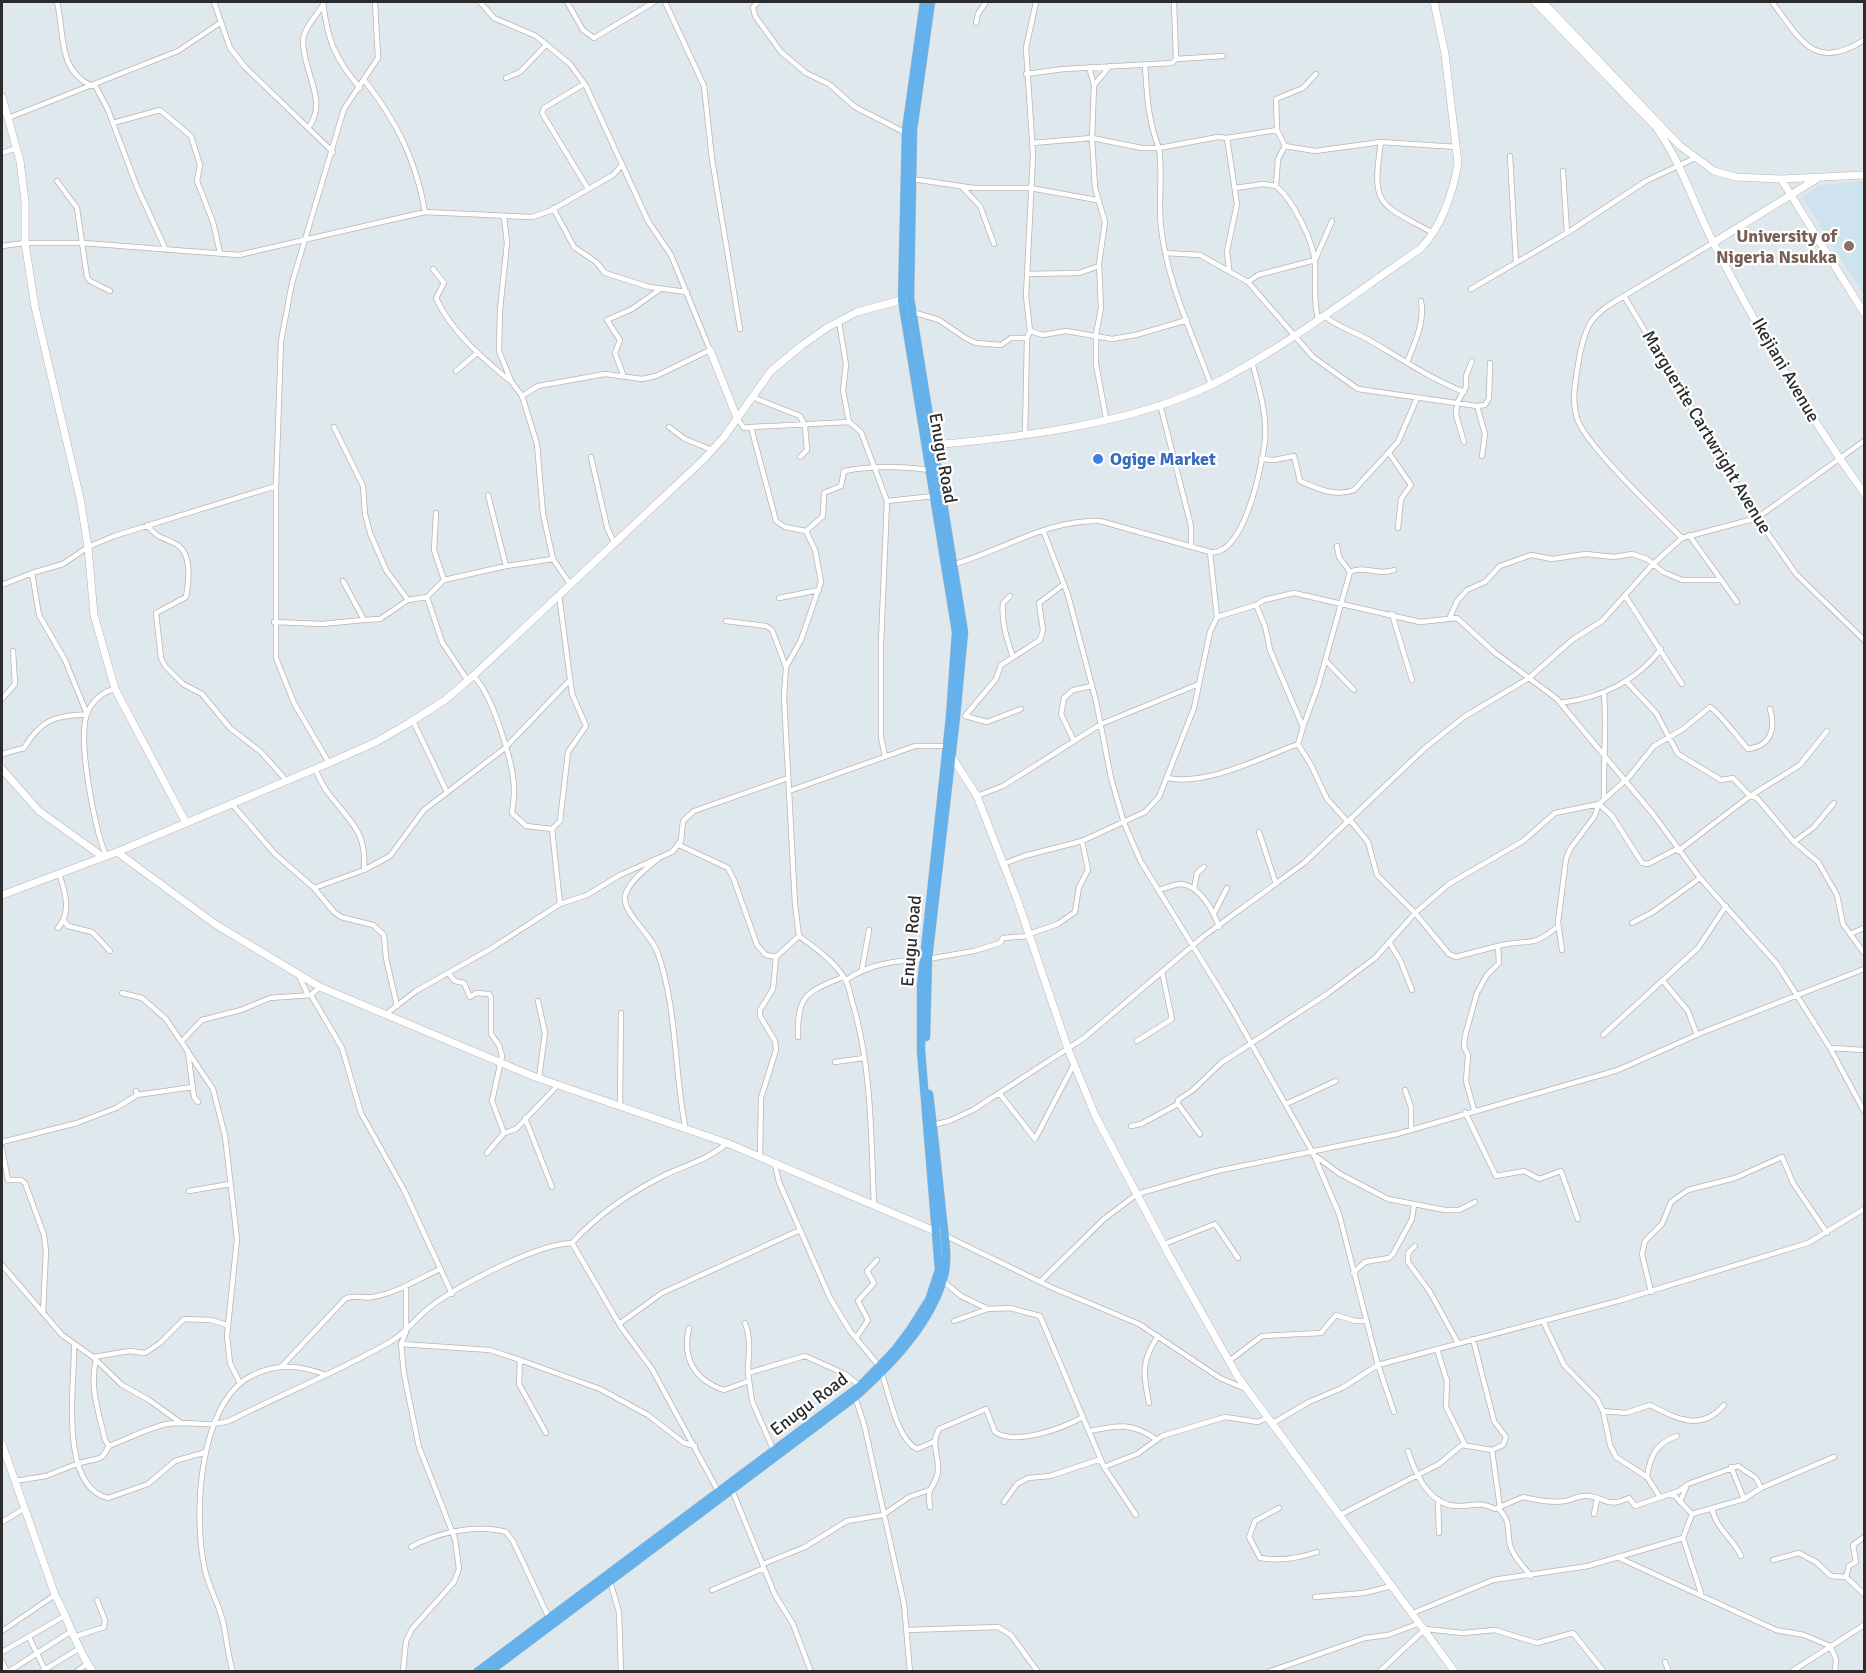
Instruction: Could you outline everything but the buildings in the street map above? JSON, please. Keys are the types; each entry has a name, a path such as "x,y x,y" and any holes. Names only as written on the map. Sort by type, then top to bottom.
{"main road":[{"name":"Enugu Road","path":"477,1671 881,1370 910,1330 935,1285 939,1270 941,1233 921,1050 925,959 949,756 947,746 956,632 950,565 934,496 906,299 906,133 924,2"},
{"path":"931,2 914,130 906,299 912,312 950,565 964,632 961,717 949,756"},
{"path":"489,1671 502,1668 610,1581 855,1397 920,1325 943,1281 945,1270 926,1052 925,959"}],"street":[{"path":"57,2 68,67 81,81 93,86 113,123 136,187 166,250"},
{"path":"214,2 230,48 245,67 333,152"},
{"path":"330,762 294,703 276,658 274,622 276,486 281,341 292,283 344,109 365,81 378,58 375,2"},
{"path":"480,2 494,18 536,36 570,64 584,84 648,221 671,255 737,418 744,428 849,422"},
{"path":"567,2 583,30 594,38 654,2"},
{"path":"665,2 704,86 712,159 740,329"},
{"path":"758,2 753,7 756,16 781,52 806,73 829,84 855,107 906,133"},
{"path":"976,23 978,14 986,2"},
{"path":"1025,436 1027,338 1030,331 1027,274 1032,143 1026,48 1036,2"},
{"path":"1174,2 1176,59"},
{"path":"933,445 1025,436 1160,404 1211,385 1252,362 1420,249 1433,233 1455,180 1457,147 1445,54 1434,2"},
{"name":"Ikejiani Avenue","path":"1535,2 1655,126 1669,144 1713,243 1794,386 1839,459 1864,494"},
{"path":"1543,2 1669,135 1714,171 1729,176 1781,179 1864,176"},
{"path":"1772,2 1803,43 1817,52 1838,53 1864,40"},
{"path":"308,128 317,115 317,103 303,41 309,25 323,3"},
{"path":"323,3 329,42 346,72 360,88"},
{"path":"8,118 178,51 220,23"},
{"path":"506,78 520,72 546,45"},
{"path":"1026,74 1089,67 1145,66 1172,63 1176,59 1223,56"},
{"path":"1094,85 1110,66"},
{"path":"1145,66 1145,93 1151,128 1159,148 1160,225 1165,253 1172,283 1211,385"},
{"path":"1089,67 1094,85 1092,138 1097,200 1105,222 1100,266 1101,308 1096,335 1096,364 1106,418"},
{"path":"1285,146 1277,130 1276,99 1303,88 1316,74"},
{"path":"365,81 385,106 407,146 419,178 425,212"},
{"path":"584,84 544,108 542,113 587,187"},
{"path":"2,97 17,148 25,202 26,243 34,307 80,498 88,547 94,615 115,689 185,822"},
{"path":"113,123 160,110 188,132 200,165 197,181 213,222 220,253"},
{"path":"1032,143 1092,138 1142,148 1159,148 1218,137 1227,138 1277,130"},
{"path":"1227,138 1237,204 1227,251 1229,269"},
{"path":"1285,146 1314,151 1381,142 1457,147"},
{"path":"1381,142 1377,168 1378,194 1383,204 1433,233"},
{"path":"1285,146 1278,159 1276,186 1300,218 1315,260 1314,303 1320,317 1464,393"},
{"path":"2,153 17,148"},
{"path":"1510,156 1516,263"},
{"path":"1471,289 1567,233 1646,181 1695,158"},
{"path":"2,246 26,243 82,243 239,255 425,212 532,217 613,175 621,166"},
{"path":"1563,171 1567,233"},
{"path":"613,175 627,177"},
{"path":"1682,538 1580,428 1576,416 1575,385 1581,348 1590,323 1599,311 1818,178"},
{"path":"912,179 962,187 1030,188 1097,200"},
{"path":"1781,179 1864,313"},
{"path":"57,181 77,208 88,279 110,291"},
{"path":"1235,188 1263,184 1276,186"},
{"path":"962,187 980,206 994,244"},
{"path":"553,208 574,247 596,262 605,273 660,289 687,292"},
{"path":"504,217 507,243 506,279 500,310 499,351 511,381"},
{"path":"1315,260 1332,221"},
{"path":"1165,253 1200,255 1229,269 1248,282 1313,357 1358,389 1477,406 1487,404 1489,398 1490,363"},
{"path":"1248,282 1258,275 1315,260"},
{"path":"1027,274 1078,273 1100,266"},
{"path":"433,268 444,283 436,298 443,312 477,352 511,381 522,396 537,444 543,514 553,559 570,584"},
{"path":"624,377 615,353 620,340 607,320 632,309 660,289"},
{"name":"Marguerite Cartwright Avenue","path":"1624,296 1757,518 1796,574 1864,640"},
{"path":"2,895 117,852 315,769 376,742 445,700 712,450 771,370 838,321 857,312 906,299"},
{"path":"1407,362 1421,322 1423,312 1421,301"},
{"path":"912,312 939,320 967,339 976,342 1001,345 1011,338 1027,338"},
{"path":"1030,331 1043,335 1066,331 1112,339 1136,336 1187,320"},
{"path":"838,321 846,364 843,390 849,422 861,432 887,501 881,655 881,737 885,757"},
{"path":"522,396 538,386 605,374 642,379 656,376 710,350"},
{"path":"456,371 477,352"},
{"path":"1464,442 1457,425 1457,403 1464,393 1472,361"},
{"path":"950,565 1042,530 1082,520 1100,521 1210,552 1216,553 1227,548 1239,533 1255,487 1265,439 1263,413 1252,362"},
{"path":"752,398 797,413 805,426 807,450 801,457"},
{"path":"1261,459 1274,460 1294,456 1300,481 1322,490 1346,493 1362,483 1389,453 1403,433 1417,398"},
{"path":"1160,404 1191,526 1191,546"},
{"path":"1477,406 1485,434 1482,456"},
{"path":"334,427 363,486 364,514 370,533 386,570 408,600"},
{"path":"669,427 685,439 712,450"},
{"path":"751,427 773,515 785,527 806,531"},
{"path":"933,1125 965,1114 1068,1049 1204,936 1304,863 1425,748 1464,717 1529,678 1572,640 1593,629 1626,597 1653,564 1682,538 1757,518 1864,441"},
{"path":"1389,453 1411,485 1401,499 1398,528"},
{"path":"591,457 607,527 614,543"},
{"path":"806,531 823,516 824,493 841,486 844,471 873,465 916,466 930,470"},
{"path":"2,585 63,564 88,547 147,525 276,486"},
{"path":"488,495 506,566"},
{"path":"887,501 934,496"},
{"path":"436,513 434,550 444,580"},
{"path":"147,525 157,538 177,544 186,557 189,580 186,597 156,613 161,658 165,666 183,684 202,694 230,728 261,752 286,780"},
{"path":"1042,530 1064,584 1092,686 1111,778 1124,823 1142,862 1250,1042 1313,1153 1339,1214 1378,1365 1394,1412"},
{"path":"786,667 801,640 821,582 815,550 806,531"},
{"path":"1689,535 1737,602"},
{"path":"1337,546 1339,557 1350,572"},
{"path":"1003,864 1024,856 1082,841 1124,823 1153,806 1167,778 1194,708 1210,632 1217,617 1210,552"},
{"path":"1450,617 1461,596 1485,582 1500,566 1512,559 1531,555 1552,558 1586,554 1614,557 1632,554 1647,559 1683,580 1720,580"},
{"path":"274,622 322,624 380,619 408,600 427,597 444,580 506,566 553,559"},
{"path":"1707,579 1711,564"},
{"path":"1350,572 1355,570 1386,573 1394,570"},
{"path":"1350,572 1298,744 1311,765 1327,800 1368,842 1377,875 1415,913 1449,954 1456,957 1498,946 1532,943 1543,939 1557,927"},
{"path":"32,573 41,621 65,660 87,714"},
{"path":"343,581 364,620"},
{"path":"961,717 996,679 1001,665 1040,640 1042,630 1039,603 1064,584"},
{"path":"779,598 819,590"},
{"path":"1217,617 1256,605 1264,600 1294,593 1420,622 1450,617 1465,623 1494,652 1560,703 1700,878 1777,964 1830,1048 1864,1111"},
{"path":"559,595 572,694 586,726 569,749 560,821 552,829 555,875 560,904"},
{"path":"1010,596 1003,603 1002,610 1006,637 1013,657"},
{"path":"427,597 442,642 470,678 486,688 505,748 514,788 512,813 526,826 552,829"},
{"path":"1626,597 1682,684"},
{"path":"1256,605 1265,626 1270,650 1303,727"},
{"path":"1392,614 1412,680"},
{"path":"726,621 766,626 772,630 786,667 784,697 799,936 819,951 844,979 864,1058 874,1205"},
{"path":"1560,703 1604,694 1646,666 1661,649"},
{"path":"2,699 15,684 13,651"},
{"path":"1325,660 1354,690"},
{"path":"314,888 364,870 390,856 424,810 505,748 570,680"},
{"path":"1626,681 1656,713 1678,754 1721,780 1732,778 1750,796 1758,798 1794,842 1818,862 1838,895 1843,924 1864,953"},
{"path":"976,796 1003,786 1101,724 1199,684"},
{"path":"1074,741 1061,714 1064,698 1073,690 1092,686"},
{"path":"104,856 92,810 83,731 87,714 100,695 115,689"},
{"path":"1604,694 1607,735 1603,754 1604,798"},
{"path":"1562,950 1557,927 1566,859 1569,849 1594,817 1604,798 1644,762 1654,746 1683,729 1710,707 1717,711 1748,749 1764,743 1772,734 1774,725 1770,709"},
{"path":"961,717 987,722 1021,709"},
{"path":"2,754 24,748 35,729 58,716 87,714"},
{"path":"413,721 447,792"},
{"path":"1599,804 1612,816 1642,863 1648,864 1678,850 1750,796 1800,765 1827,731"},
{"path":"1167,778 1190,779 1209,776 1298,744"},
{"path":"789,791 915,746 947,746"},
{"path":"949,756 976,796 1029,935 1068,1049 1095,1115 1164,1244 1246,1389 1423,1626 1453,1671"},
{"path":"2,769 39,811 104,856"},
{"path":"315,769 328,794 346,812 358,831 364,844 364,870"},
{"path":"685,1126 676,1083 667,978 655,944 636,922 625,900 625,895 645,870 679,845 683,821 694,811 788,778"},
{"path":"231,803 275,854 314,888 341,917 372,925 384,935 386,958 397,1006"},
{"path":"1794,842 1814,827 1834,803"},
{"path":"1131,1126 1155,1118 1178,1104 1178,1100 1221,1063 1327,994 1375,958 1415,913 1449,884 1523,841 1556,813 1599,804"},
{"path":"1259,832 1276,884"},
{"path":"798,1036 797,1015 804,997 862,969 894,960 925,959 974,951 1000,943 1003,938 1029,935 1058,924 1075,912 1079,887 1088,870 1082,841"},
{"path":"679,845 728,868 757,945 766,955 776,957"},
{"path":"117,852 215,924 320,987 384,1016 539,1078 685,1126 941,1233 1040,1282 1105,1308 1158,1336 1220,1378 1246,1389"},
{"path":"384,1016 416,991 449,974 560,904 587,895 632,869 660,857"},
{"path":"645,863 645,870"},
{"path":"1194,889 1197,873 1204,867"},
{"path":"632,869 636,871 638,877"},
{"path":"58,928 64,921 67,904 59,873"},
{"path":"1632,923 1653,912 1700,878"},
{"path":"1159,890 1183,884 1194,889 1215,913 1219,927"},
{"path":"1215,913 1217,904 1227,888"},
{"path":"1209,905 1217,904"},
{"path":"1603,1035 1698,948 1726,906"},
{"path":"64,921 68,926 92,932 110,951"},
{"path":"1850,934 1864,928"},
{"path":"862,969 869,930"},
{"path":"760,1157 761,1098 776,1050 775,1041 760,1016 760,1010 773,989 776,957 799,936"},
{"path":"1389,942 1400,960 1412,990"},
{"path":"1474,1110 1466,1081 1468,1055 1464,1047 1465,1036 1477,993 1487,975 1499,963 1498,946"},
{"path":"1040,1282 1104,1218 1137,1194 1217,1170 1313,1153 1412,1129 1618,1070 1697,1035 1797,995 1827,986 1864,969"},
{"path":"1137,1041 1172,1019 1162,972"},
{"path":"449,974 455,981 464,983 470,997 476,993 490,995 489,1024 493,1039 501,1051 501,1063 492,1101 504,1133"},
{"path":"299,975 342,1048 361,1113 404,1190 452,1294"},
{"path":"1663,981 1688,1011 1697,1035"},
{"path":"182,1041 202,1020 241,1010 270,998 310,995 320,987"},
{"path":"122,993 142,998 149,1003 182,1041 213,1089 225,1136 237,1239 231,1313 227,1325 230,1363 240,1383"},
{"path":"538,1001 545,1034 539,1078"},
{"path":"621,1013 621,1106"},
{"path":"1830,1048 1864,1050"},
{"path":"187,1051 192,1087 198,1102"},
{"path":"835,1062 864,1058"},
{"path":"1000,1094 1035,1139 1074,1064"},
{"path":"1286,1104 1336,1081"},
{"path":"487,1153 504,1133 516,1129 558,1085"},
{"path":"2,1142 85,1120 116,1108 137,1093 192,1087"},
{"path":"1405,1089 1411,1107 1412,1129"},
{"path":"1178,1104 1200,1134"},
{"path":"1465,1112 1496,1176 1524,1171 1539,1179 1561,1171 1578,1219"},
{"path":"525,1118 552,1187"},
{"path":"403,1671 406,1641 412,1629 457,1576 459,1560 419,1447 401,1344 406,1332 424,1312 452,1294 503,1264 560,1244 572,1243 589,1224 617,1203 662,1176 709,1157 727,1143"},
{"path":"2,1149 8,1180 21,1180 25,1183 44,1235 46,1251 43,1315"},
{"path":"1313,1153 1324,1164 1378,1194 1414,1205 1459,1210 1475,1202"},
{"path":"1651,1292 1642,1254 1645,1241 1662,1224 1671,1202 1688,1190 1735,1178 1782,1157 1793,1183 1827,1233"},
{"path":"775,1164 778,1182 830,1298 856,1338 881,1370 893,1411 909,1443 917,1449 933,1442"},
{"path":"189,1191 230,1184"},
{"path":"1353,1273 1365,1262 1389,1258 1393,1254 1412,1219 1414,1205"},
{"path":"1104,1467 1137,1454 1157,1440 1225,1417 1258,1422 1269,1421 1342,1388 1378,1365 1651,1292 1808,1243 1864,1209"},
{"path":"1164,1244 1215,1224 1238,1258"},
{"path":"619,1324 662,1293 800,1230"},
{"path":"572,1243 619,1324 652,1369 718,1491"},
{"path":"1415,1246 1408,1253 1408,1262 1430,1292 1458,1343"},
{"path":"856,1338 868,1320 858,1301 874,1283 867,1271 877,1260"},
{"path":"2,1265 33,1299 43,1315 74,1346 94,1358 122,1385 149,1400 181,1423"},
{"path":"281,1367 345,1299 350,1296 373,1297 406,1286 440,1269"},
{"path":"943,1281 961,1296 988,1309"},
{"path":"406,1286 406,1332"},
{"path":"954,1321 988,1309 1011,1308 1040,1316 1104,1467 1136,1515"},
{"path":"1229,1361 1262,1336 1321,1333 1336,1316 1355,1322 1366,1321"},
{"path":"94,1358 130,1351 145,1353 160,1343 184,1319 211,1320 227,1325"},
{"path":"1543,1321 1564,1365 1597,1398 1603,1411 1610,1445 1616,1457 1647,1477 1663,1497"},
{"path":"745,1323 752,1339 748,1352 752,1401 773,1449"},
{"path":"689,1328 685,1344 690,1364 700,1379 724,1390 749,1381"},
{"path":"15,1481 46,1476 103,1456 109,1446 165,1424 212,1426 229,1421 326,1375 406,1332"},
{"path":"1149,1403 1143,1376 1146,1357 1158,1336"},
{"path":"1340,1515 1438,1464 1465,1445 1492,1450 1503,1445 1506,1437 1494,1421 1473,1339"},
{"path":"401,1344 490,1350 520,1360 600,1389 648,1415 684,1443 695,1446"},
{"path":"74,1346 71,1417 79,1463 91,1487 108,1498 148,1484 175,1461 206,1452"},
{"path":"1437,1349 1447,1381 1446,1407 1465,1445"},
{"path":"748,1373 805,1356 845,1374 860,1386"},
{"path":"94,1358 93,1393 109,1446"},
{"path":"520,1360 519,1384 546,1433"},
{"path":"233,1671 224,1626 205,1570 201,1498 206,1452 212,1426 226,1397 240,1383 265,1369 298,1366 326,1375"},
{"path":"855,1397 864,1424 904,1604 910,1671"},
{"path":"1603,1411 1626,1413 1650,1405 1670,1416 1698,1422 1714,1417 1724,1406"},
{"path":"930,1507 929,1490 937,1475 933,1442 939,1429 986,1409 995,1432 1008,1438 1061,1429 1083,1417"},
{"path":"1089,1431 1110,1427 1135,1427 1157,1440"},
{"path":"1647,1477 1652,1453 1665,1439 1677,1436"},
{"path":"2,1444 55,1595 66,1615 72,1635 93,1671"},
{"path":"1408,1450 1416,1474 1438,1499 1454,1506 1477,1502 1499,1508 1523,1497 1540,1502 1565,1501 1581,1496 1611,1504 1629,1498 1635,1506 1678,1491 1688,1484 1731,1467 1739,1467 1756,1478 1761,1488"},
{"path":"1492,1450 1499,1508 1508,1519 1511,1549 1531,1576"},
{"path":"1692,1514 1744,1499 1761,1488 1834,1457"},
{"path":"1004,1502 1017,1484 1028,1478 1050,1476 1101,1459"},
{"path":"1731,1467 1744,1499"},
{"path":"1680,1502 1688,1484"},
{"path":"732,1490 775,1595 793,1624 811,1671"},
{"path":"712,1590 805,1547 847,1521 883,1515 909,1497 929,1490"},
{"path":"1663,1497 1675,1496 1692,1514"},
{"path":"1438,1499 1438,1533"},
{"path":"1594,1514 1597,1499"},
{"path":"2,1522 24,1508"},
{"path":"1712,1508 1713,1518 1734,1541 1741,1556"},
{"path":"1279,1509 1255,1521 1249,1537 1260,1558 1288,1559 1317,1552"},
{"path":"1692,1514 1683,1538 1701,1593"},
{"path":"411,1547 450,1533 473,1529 506,1533 513,1541 549,1618"},
{"path":"1846,1577 1849,1566 1856,1562 1853,1545 1864,1537"},
{"path":"1413,1613 1479,1584 1588,1566 1683,1538"},
{"path":"1773,1560 1799,1553 1832,1576 1846,1577 1864,1594"},
{"path":"1617,1557 1701,1593 1776,1630 1804,1635 1830,1646 1836,1659 1834,1671"},
{"path":"610,1581 619,1612 621,1670 614,1671"},
{"path":"1315,1597 1364,1593 1393,1586"},
{"path":"2,1631 55,1595"},
{"path":"2,1662 7,1671 72,1635 104,1627 105,1620 97,1600"},
{"path":"2,1653 66,1615"},
{"path":"1791,1671 1864,1625"},
{"path":"1379,1671 1423,1626"},
{"path":"1268,1671 1365,1638 1423,1626 1463,1633 1496,1630 1537,1643 1573,1633 1604,1671"},
{"path":"906,1630 998,1627 1011,1635 1038,1671"},
{"path":"29,1637 44,1671 80,1648"},
{"path":"1665,1662 1669,1671"},
{"path":"76,1671 87,1664"}],"shaded area":[{"name":"University of Nigeria Nsukka","path":"1864,181 1864,296 1802,197 1820,185"}],"place":[{"name":"University of Nigeria Nsukka","path":"1849,246"},
{"name":"Ogige Market","path":"1098,459"}]}
